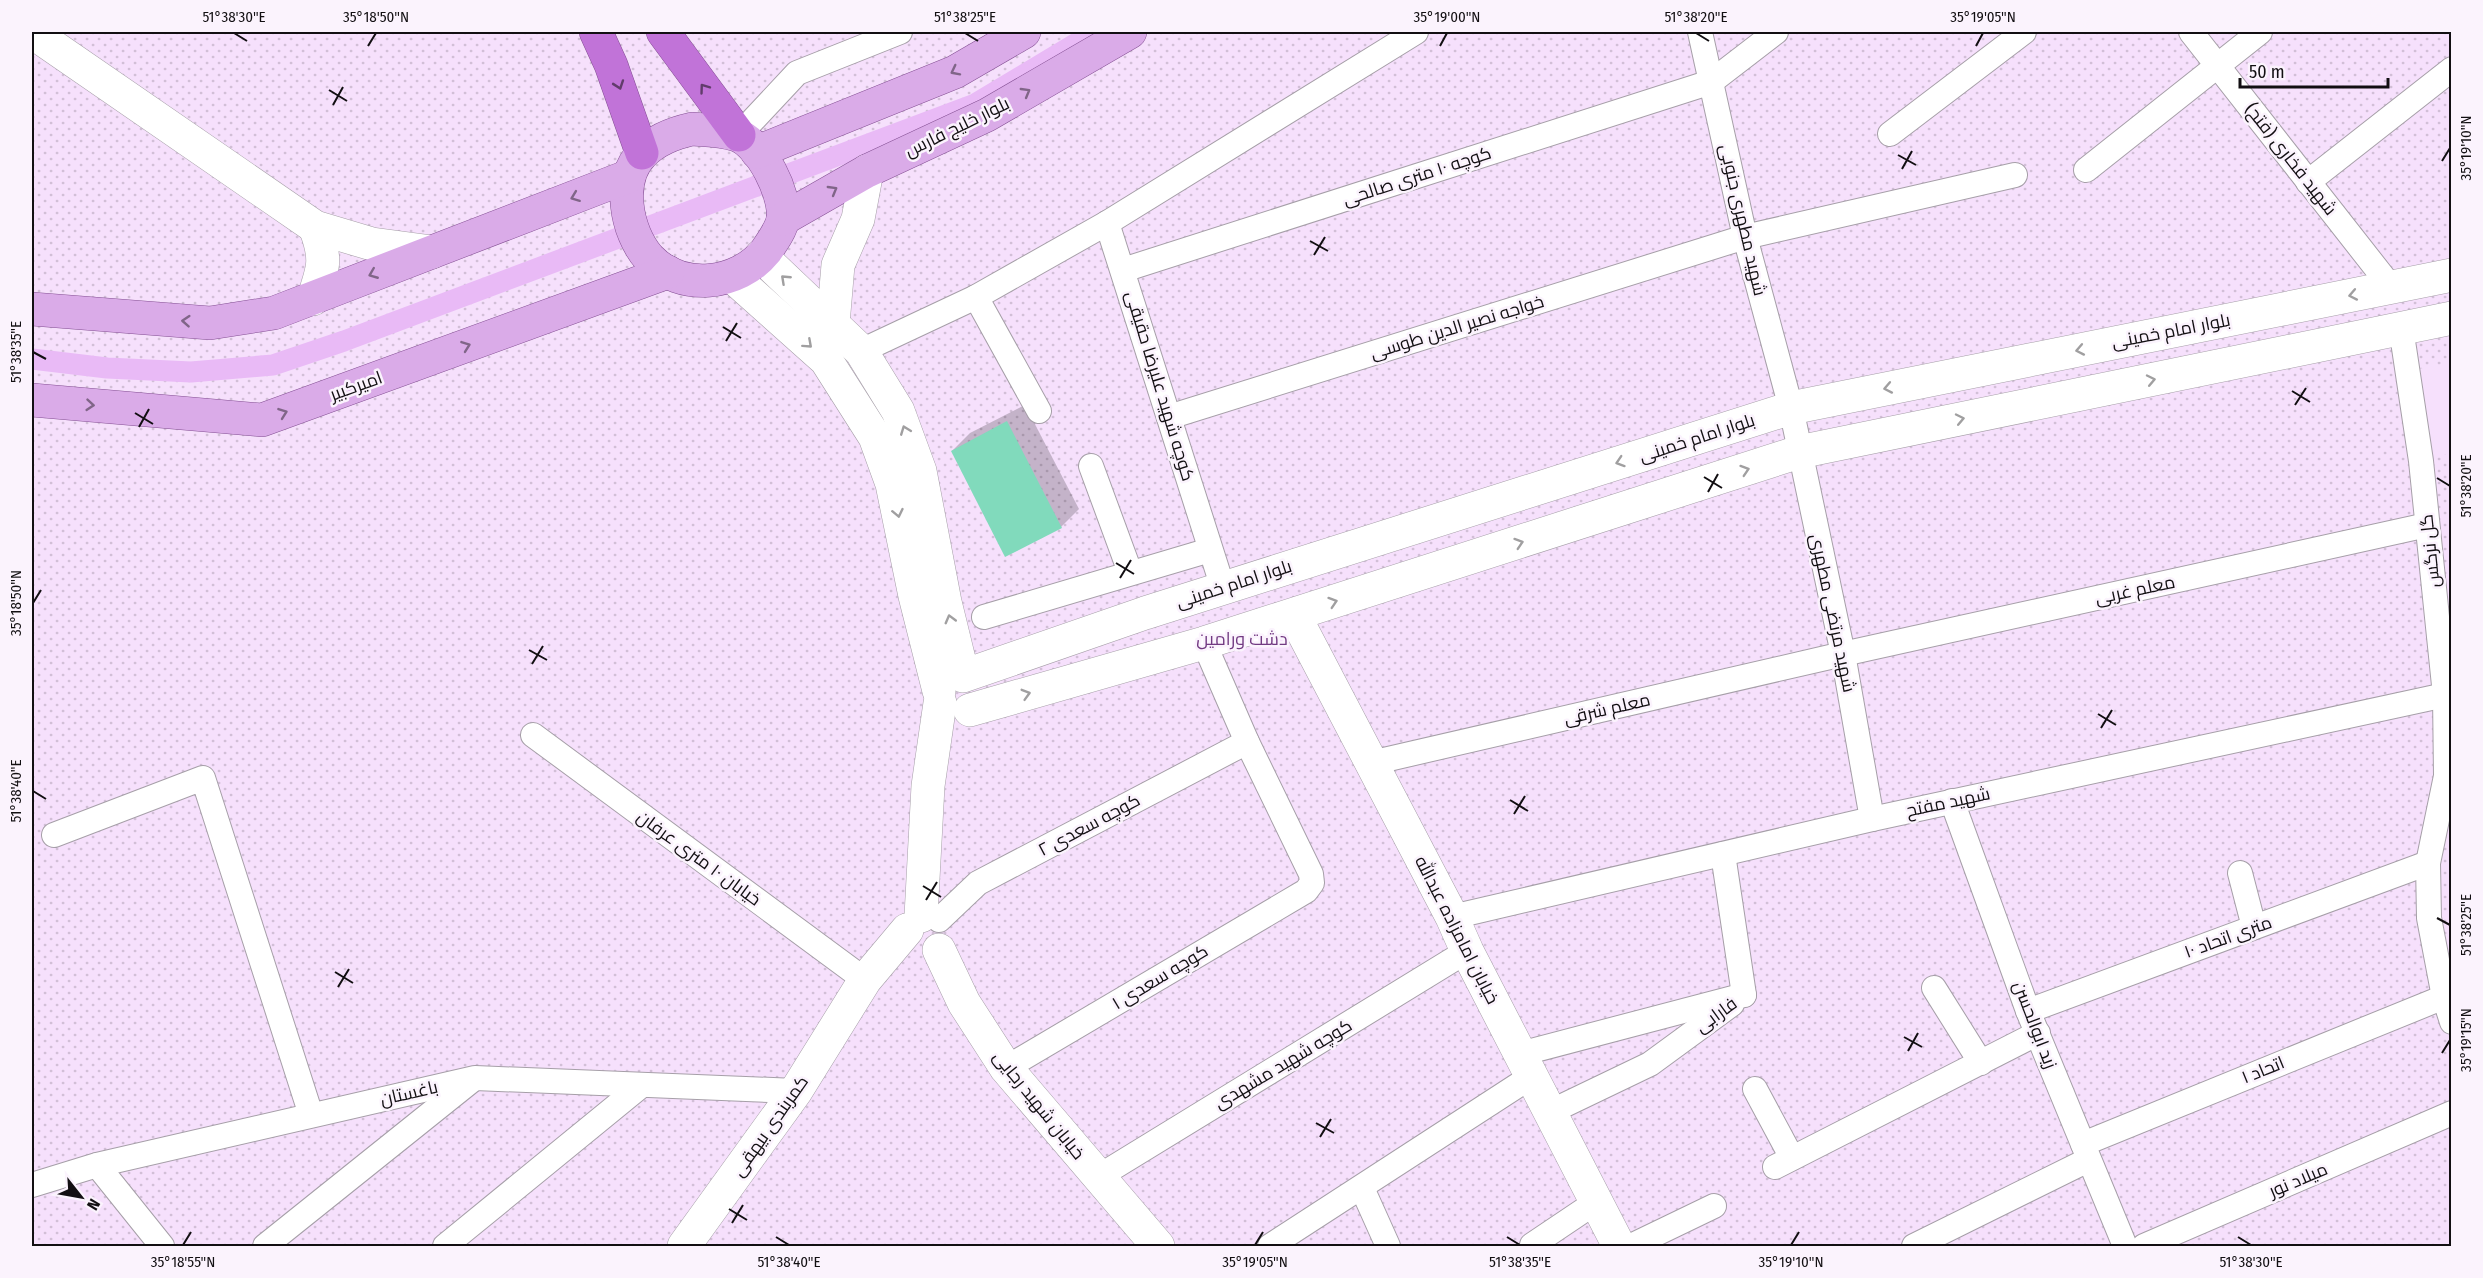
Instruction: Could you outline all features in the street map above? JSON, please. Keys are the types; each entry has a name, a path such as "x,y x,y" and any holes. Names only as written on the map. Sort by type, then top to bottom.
{"highway":[{"path":"596,32 612,65 636,165"},
{"path":"663,32 766,174"}],"main road":[{"path":"32,32 315,227 372,244 432,252"},
{"path":"766,174 1024,32"},
{"name":"بلوار خلیج فارس","path":"766,174 867,171 987,115 1130,32"},
{"path":"32,309 210,323 274,313 432,252 636,165 660,140 692,129 713,130 766,174 774,239 761,256 733,277 711,281 688,279 668,272 650,258 634,230 627,198 636,165"},
{"path":"833,324 838,265 858,219 867,171"},
{"path":"313,299 324,266 324,249 315,227"},
{"path":"761,256 861,351 898,411 920,471 945,602 954,699"},
{"name":"امیرکبیر","path":"32,400 262,420 668,272"},
{"name":"بلوار امام خمینی","path":"954,699 1223,588 1791,408 2451,275"},
{"path":"733,277 826,360 875,437 892,484 915,596 954,699"},
{"path":"954,699 1204,643 1799,452 2451,318"},
{"name":"خیابان امامزاده عبدالله","path":"1294,615 1452,917 1467,951 1619,1246"},
{"name":"خیابان شهید رجایی","path":"954,699 928,786 925,934 964,1003 1006,1068 1158,1246"},
{"path":"858,991 874,992 925,934"},
{"name":"کمربندی بیهقی","path":"684,1246 796,1091 858,991"}],"street":[{"path":"766,174 797,73 900,32"},
{"path":"861,351 976,297 1107,223 1416,32"},
{"name":"شهید مطهری جنوبی","path":"1700,32 1745,237 1791,408"},
{"name":"کوچه ۱۰ متری صالحی","path":"1123,270 1711,82 1776,32"},
{"path":"1890,134 2024,32"},
{"name":"شهید فخاری (فتح)","path":"2191,32 2391,287"},
{"path":"2086,170 2260,32"},
{"path":"2308,182 2451,69"},
{"name":"خواجه نصیر الدین طوسی","path":"1169,417 1745,237 2014,175"},
{"name":"کوچه شهید علیرضا حقیقی","path":"1107,223 1223,588"},
{"path":"976,297 1040,411"},
{"name":"گل نرگس","path":"2401,328 2427,525 2445,695 2446,776 2428,863 2429,918 2451,1022"},
{"name":"شهید مرتضی مطهری","path":"1791,408 1843,654 1872,819"},
{"path":"1091,466 1130,572"},
{"name":"معلم غربی","path":"1843,654 2427,525"},
{"path":"984,617 1210,550"},
{"path":"1204,643 1247,742"},
{"name":"معلم شرقی","path":"1371,763 1843,654"},
{"name":"شهید مفتح","path":"1452,917 1952,801 2445,695"},
{"name":"خیابان ۱۰ متری عرفان","path":"532,735 858,991"},
{"name":"کوچه سعدی ۱","path":"1006,1068 1306,891 1312,883 1311,874 1247,742"},
{"name":"کوچه سعدی ۲","path":"925,934 978,883 1247,742"},
{"path":"54,835 203,778 311,1115"},
{"name":"زید ابوالحسن","path":"1952,801 2028,1011 2125,1246"},
{"path":"1724,854 1744,995"},
{"name":"۱۰ متری اتحاد","path":"2028,1011 2428,863"},
{"path":"2240,873 2254,927"},
{"name":"کوچه شهید مشهدی","path":"1098,1177 1467,951"},
{"path":"1934,988 1980,1063"},
{"name":"فارابی","path":"1270,1246 1362,1188 1526,1065 1744,995"},
{"name":"فارابی","path":"1550,1112 1650,1064 1744,995"},
{"name":"اتحاد ۱","path":"1914,1246 2086,1152 2444,997"},
{"path":"1755,1089 1784,1162 2038,1033"},
{"path":"265,1246 475,1078"},
{"name":"باغستان","path":"32,1185 97,1165 475,1078 796,1091"},
{"path":"445,1246 642,1085"},
{"name":"میلاد نور","path":"2144,1246 2451,1113"},
{"path":"97,1165 162,1246"},
{"path":"1362,1188 1388,1246"},
{"path":"1532,1245 1596,1202"},
{"path":"1631,1246 1714,1206"}],"green space":[{"name":"دشت ورامین","path":"32,32 2451,32 2451,1246 32,1246"},
{"path":"2451,363 2451,453 2433,457 2418,369"}],"building":[{"path":"1007,421 1062,528 1005,557 951,451"}],"waterway":[{"path":"32,359 107,368 191,372 273,365 344,341 975,104 1095,32"}]}
